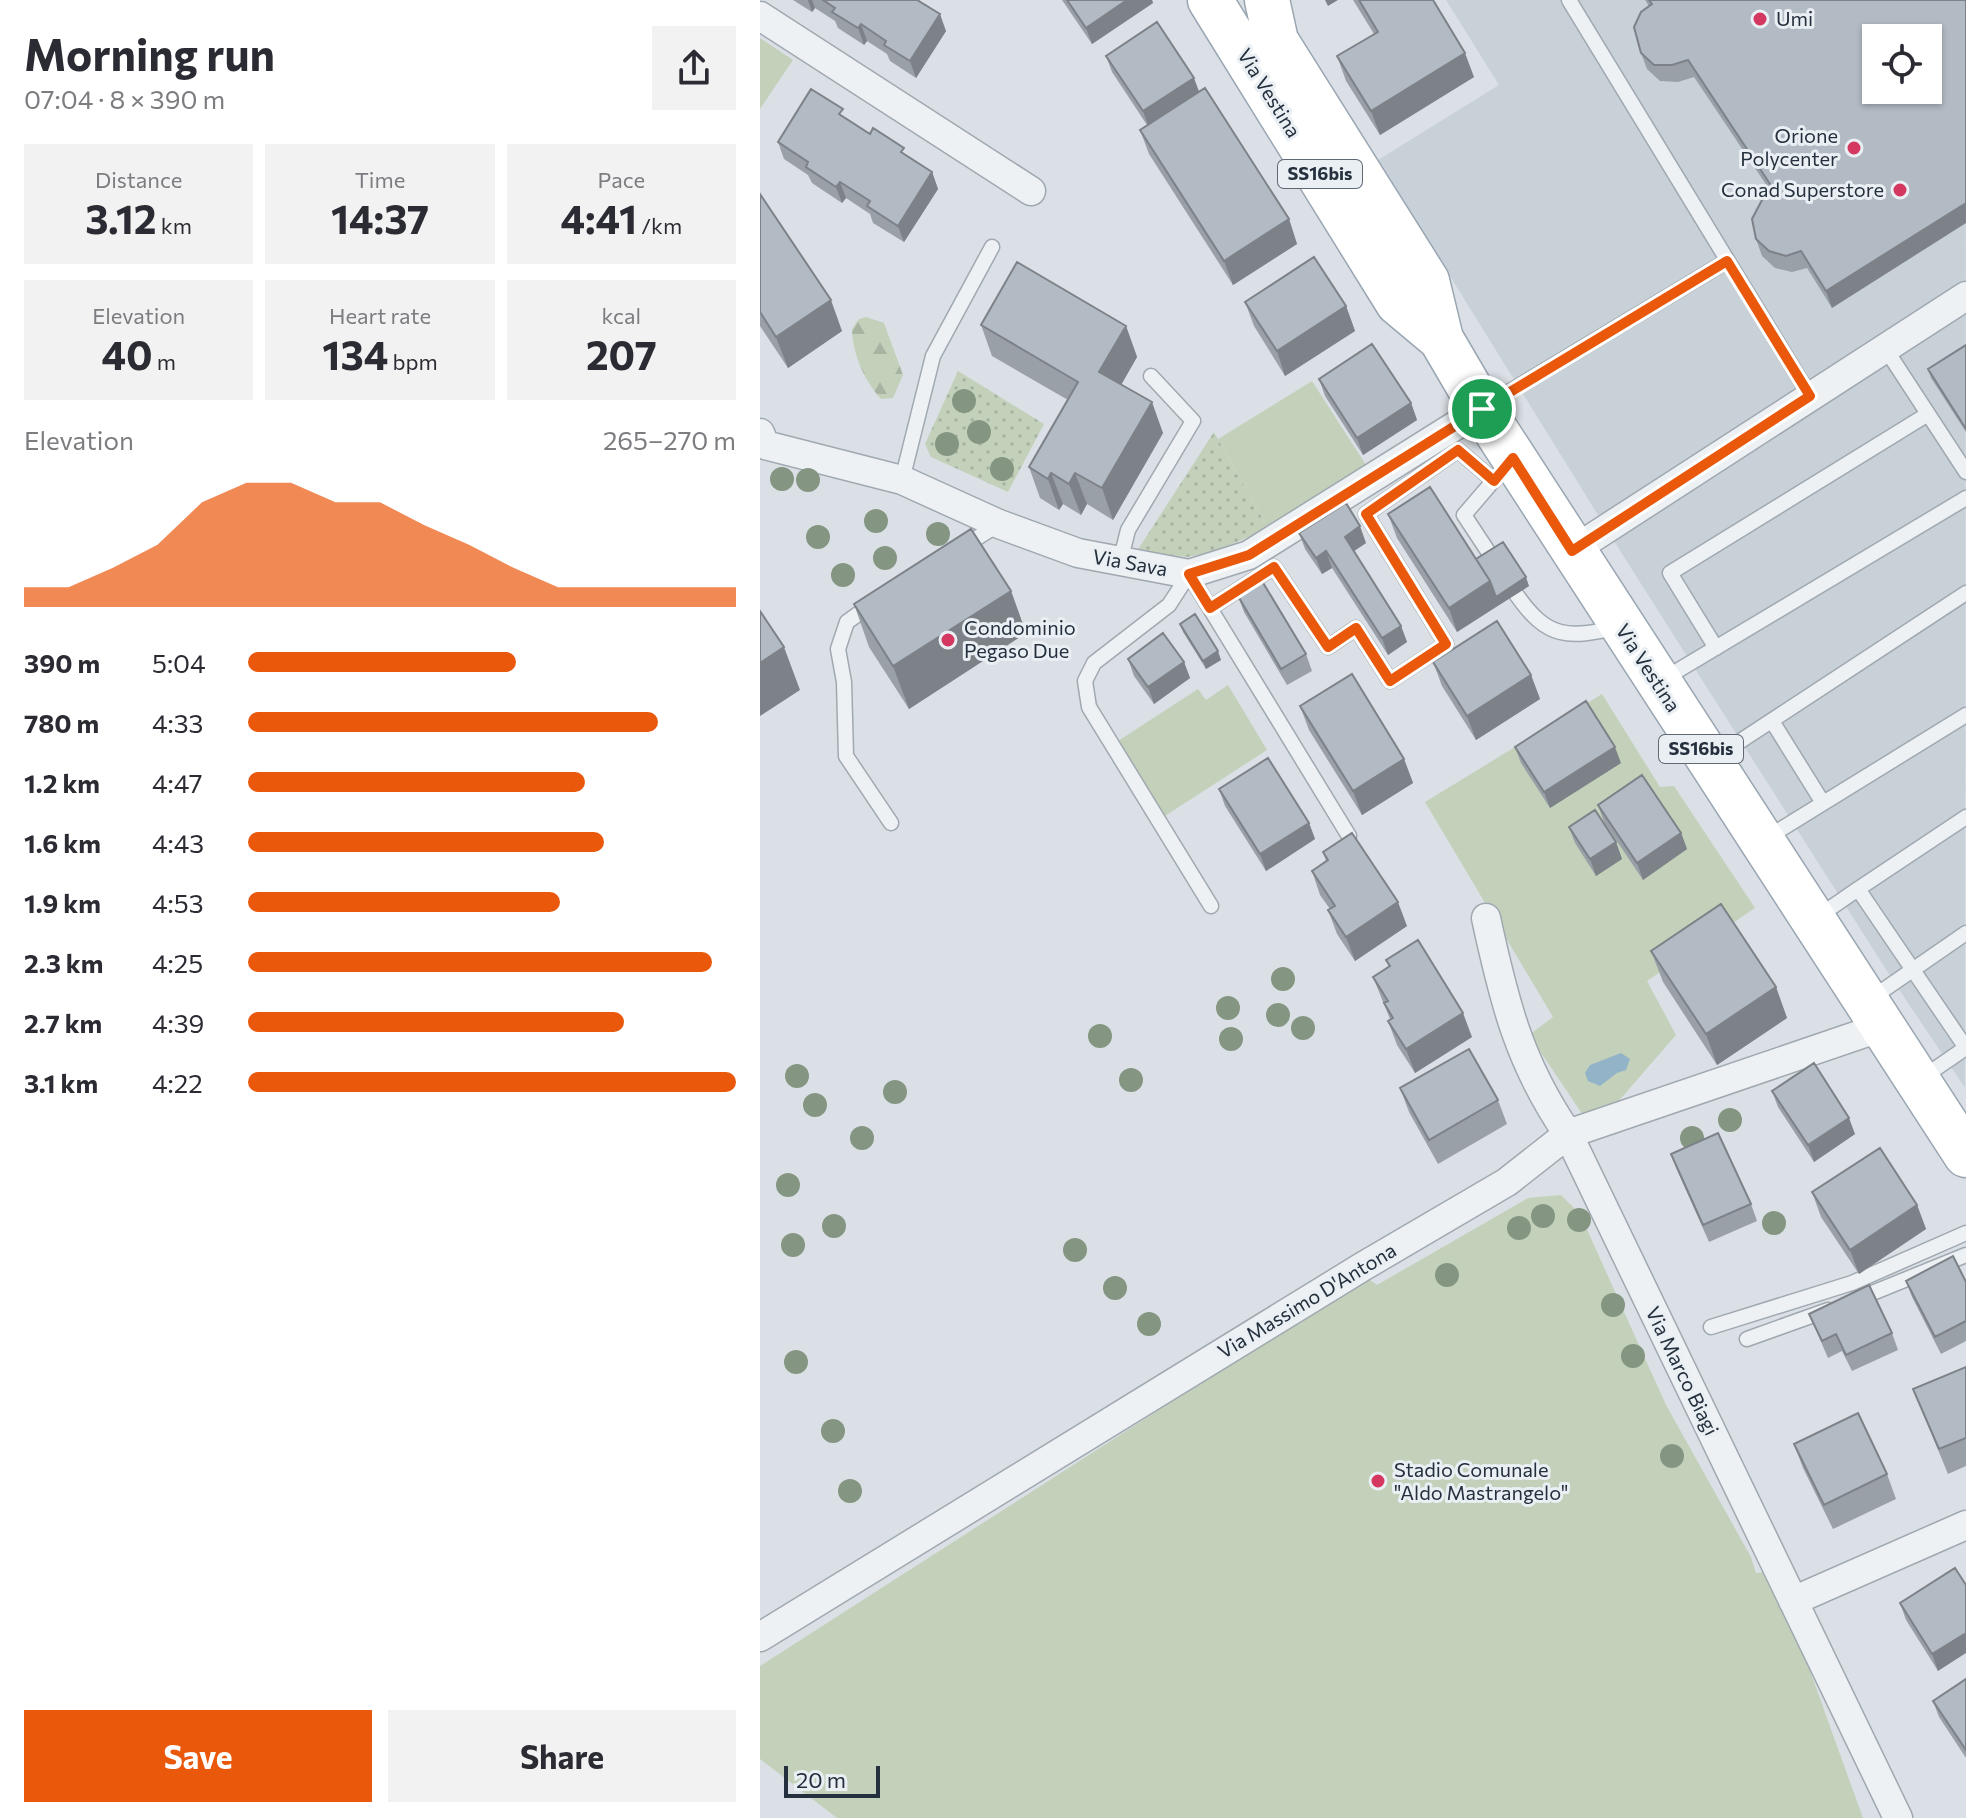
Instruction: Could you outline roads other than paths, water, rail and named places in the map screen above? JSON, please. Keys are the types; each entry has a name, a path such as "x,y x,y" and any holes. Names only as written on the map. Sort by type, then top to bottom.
{"main road":[{"name":"Via Vestina","path":"1210,0 1398,303 1441,339"},
{"name":"Via Vestina","path":"1267,0 1276,41 1427,281 1441,339 1482,409 1503,469 1572,551 1966,1155"}],"street":[{"path":"760,16 1031,191"},
{"path":"1572,551 1966,296"},
{"name":"Via Sava","path":"762,441 902,480 999,524 1078,553 1189,574 1249,555 1482,409"},
{"name":"Via Marco Biagi","path":"1486,918 1505,1004 1535,1080 1568,1134 1898,1818"},
{"name":"Via Massimo D'Antona","path":"760,1637 1362,1267 1507,1182 1568,1134 1874,1014"},
{"path":"1793,1601 1966,1525"}],"lane":[{"path":"1569,0 1810,396"},
{"path":"902,480 933,356 992,247"},
{"path":"1482,409 1727,261"},
{"path":"1885,348 1966,472"},
{"path":"1120,562 1128,530 1193,421 1151,376"},
{"path":"1716,648 1670,573 1928,414"},
{"path":"1210,608 1274,567 1328,647 1356,628 1390,681 1446,644 1366,514 1458,450 1503,469 1464,515 1493,559"},
{"path":"1658,683 1966,498"},
{"path":"952,553 999,524"},
{"path":"1211,906 1089,707 1085,681 1094,663 1169,605 1189,574 1349,836"},
{"path":"1709,761 1966,593"},
{"path":"1516,594 1527,611 1554,632 1585,635 1621,626"},
{"path":"879,599 847,622 838,649 844,682 846,756 891,823"},
{"path":"1762,841 1966,715"},
{"path":"1772,721 1823,803"},
{"path":"1813,921 1966,817"},
{"path":"1858,889 1965,1049 1918,1081"},
{"path":"1874,1014 1912,970 1966,933"},
{"path":"1711,1327 1852,1283 1966,1233"},
{"path":"1747,1339 1880,1291 1966,1255"}],"water":[{"path":"1621,1053 1630,1059 1626,1070 1600,1086 1588,1081 1585,1073 1590,1065"}],"place":[{"name":"Umi","path":"1760,19"},
{"name":"Orione Polycenter","path":"1854,148"},
{"name":"Conad Superstore","path":"1900,190"},
{"name":"Condominio Pegaso Due","path":"948,640"},
{"name":"Stadio Comunale \"Aldo Mastrangelo\"","path":"1378,1481"}]}
